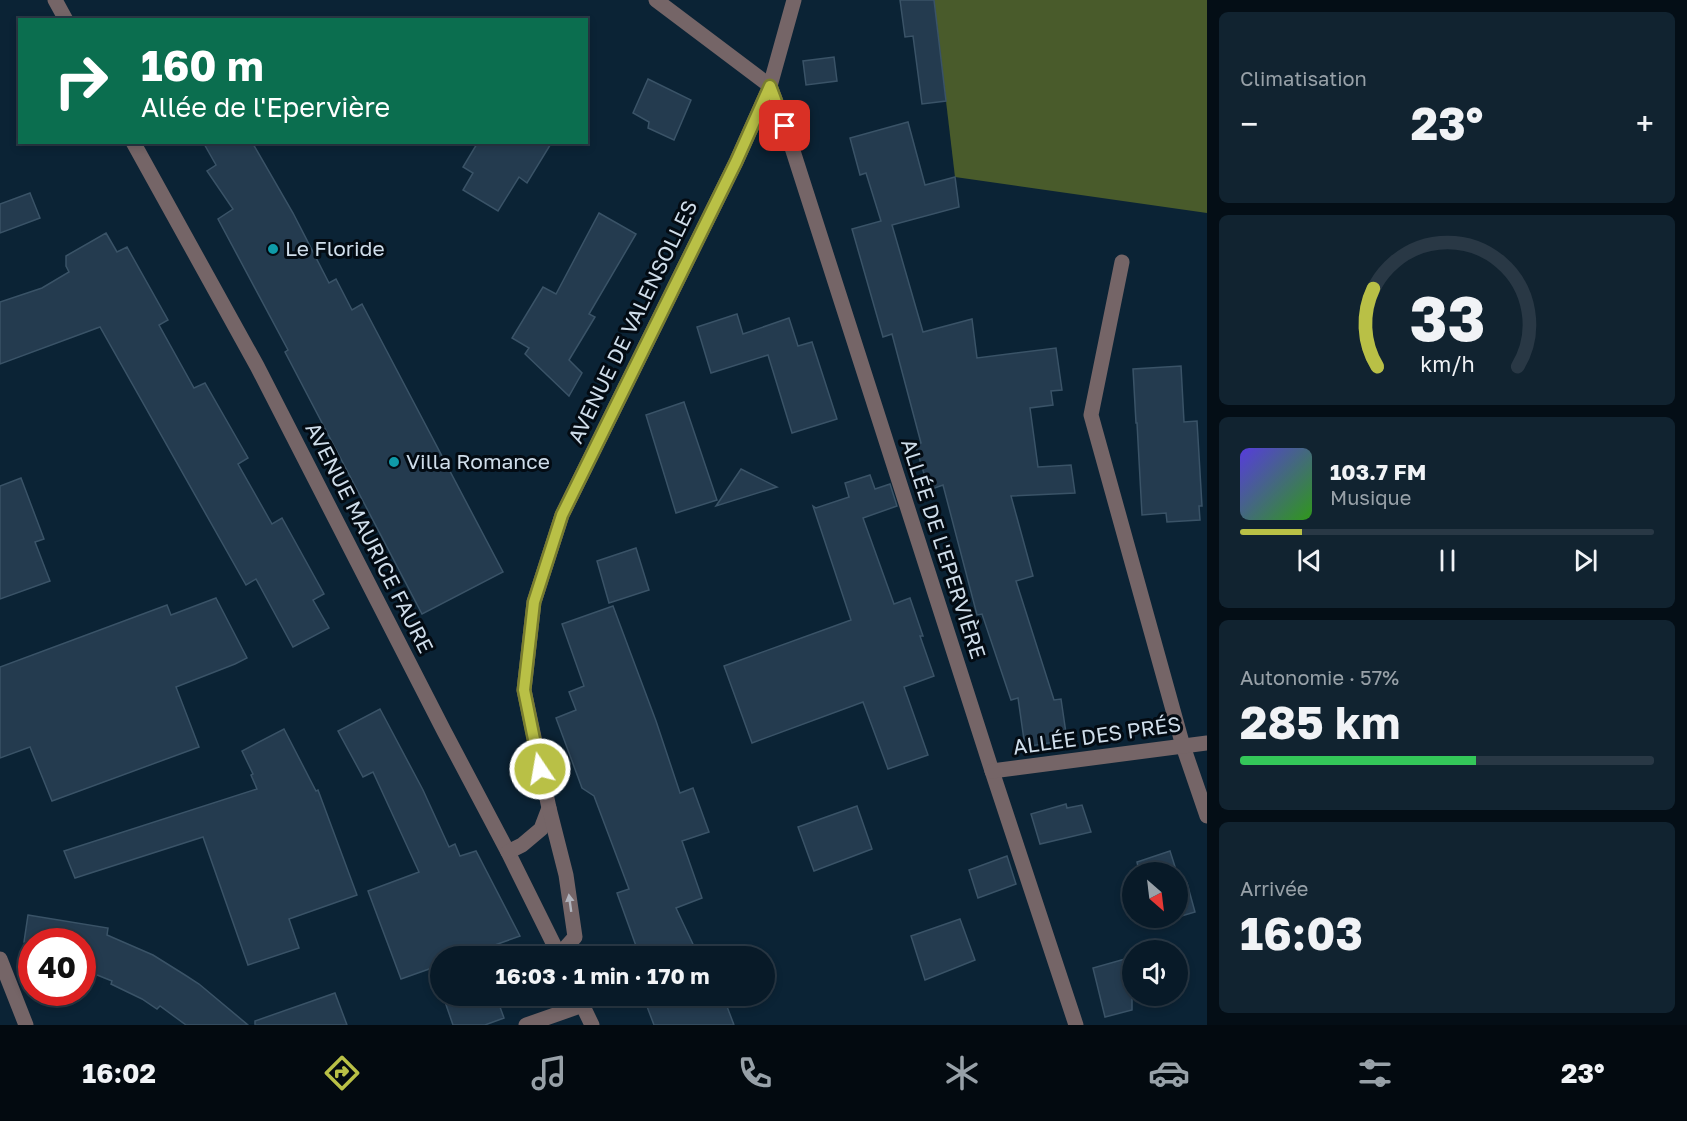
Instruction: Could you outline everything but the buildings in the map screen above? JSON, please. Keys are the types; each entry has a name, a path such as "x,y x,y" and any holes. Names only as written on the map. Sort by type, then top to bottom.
{"street":[{"path":"55,0 65,18"},
{"path":"656,0 770,86"},
{"name":"AVENUE DE VALENSOLLES","path":"567,946 575,937 567,875 549,808 524,690 534,602 562,515 736,162 770,86 794,0"},
{"name":"ALLÉE DE L'EPERVIÈRE","path":"770,86 785,126 1076,1025"},
{"name":"AVENUE MAURICE FAURE","path":"134,144 256,366 508,852 554,946"},
{"path":"1122,262 1091,415 1183,746 1207,816"},
{"name":"ALLÉE DES PRÉS","path":"992,771 1207,743"},
{"path":"508,852 522,845 541,829 549,808"},
{"path":"0,959 26,1025"},
{"path":"526,1025 568,1006"},
{"path":"584,1006 592,1025"}],"green space":[{"path":"934,0 1207,0 1207,213 955,177"}],"place":[{"name":"Le Floride","path":"273,249"},
{"name":"Villa Romance","path":"394,462"}],"route":[{"path":"540,769 524,690 534,602 562,515 736,162 770,86 785,126"}]}
